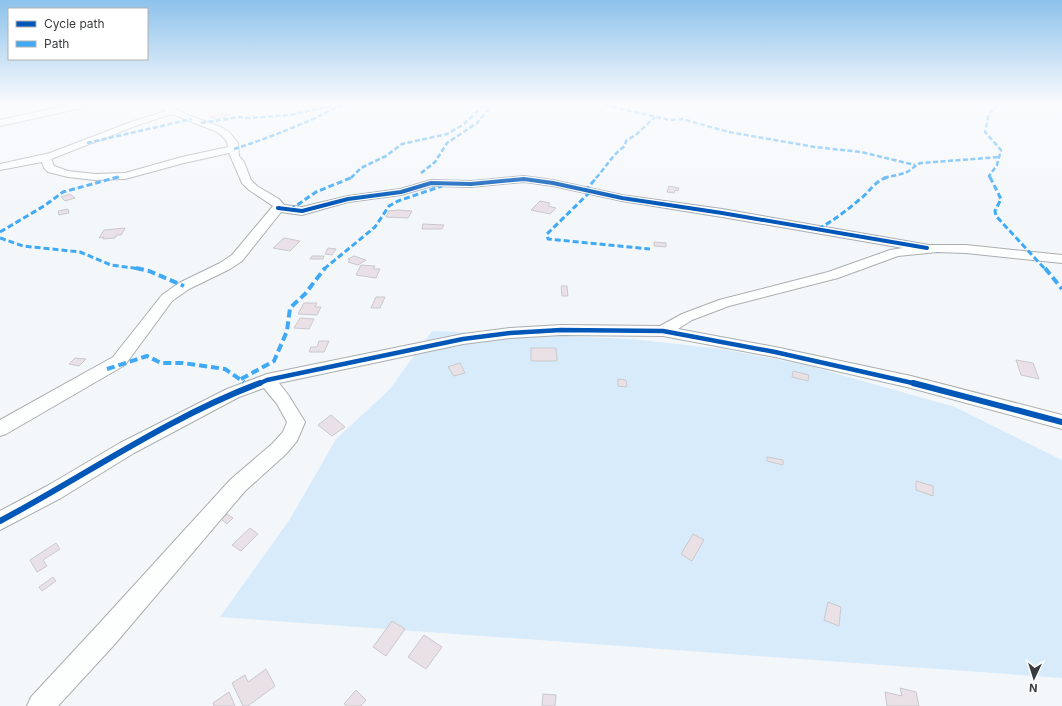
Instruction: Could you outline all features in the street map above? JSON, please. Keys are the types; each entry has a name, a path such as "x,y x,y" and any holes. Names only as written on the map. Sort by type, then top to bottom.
{"street":[{"path":"0,167 70,150 98,138"},
{"path":"230,138 234,143 234,156 246,181 262,195 275,201 279,206 278,208"},
{"path":"45,156 49,168 56,171 77,176 113,177 140,173 182,160 234,149"},
{"path":"278,208 302,211 348,198 394,193 431,183 471,184 524,180 553,183 622,198 729,214 927,248 966,249 1062,259"},
{"path":"0,429 119,361 167,298 184,286 225,266 237,258 278,208"},
{"path":"662,331 687,317 724,303 833,275 894,253 927,248"},
{"path":"0,521 54,492 127,448 248,386 267,380 463,339 510,333 561,330 662,331 775,352 896,379 1062,422"},
{"path":"40,706 105,636 238,485 279,449 290,436 296,422 283,400 267,380"}],"shaded area":[{"path":"432,331 632,339 722,349 806,365 955,407 1062,460 1062,678 220,617 290,519 336,439 389,390"}],"building":[{"path":"669,186 679,188 678,191 675,190 674,193 667,192"},
{"path":"70,194 75,198 65,201 61,197"},
{"path":"540,201 550,203 548,206 556,208 550,214 531,210"},
{"path":"68,209 69,213 59,215 58,211"},
{"path":"389,211 412,211 408,218 386,217"},
{"path":"423,224 444,225 442,229 422,229"},
{"path":"125,228 121,235 117,235 115,238 99,238 104,230"},
{"path":"284,238 300,241 290,251 273,248"},
{"path":"654,242 666,243 666,247 654,246"},
{"path":"328,248 336,249 332,255 325,254"},
{"path":"312,256 324,256 323,259 310,259"},
{"path":"354,256 366,260 358,265 348,262 350,260 348,259"},
{"path":"361,265 375,266 373,269 380,269 376,278 356,275"},
{"path":"561,286 567,286 568,296 562,296"},
{"path":"376,297 385,297 380,308 371,308"},
{"path":"304,303 317,303 315,307 321,307 317,315 298,314"},
{"path":"300,318 314,319 309,329 294,328"},
{"path":"319,341 329,341 324,352 309,352 311,347 317,347"},
{"path":"531,348 556,348 557,361 531,361"},
{"path":"75,358 86,359 79,366 69,364"},
{"path":"1016,360 1033,363 1039,379 1021,375"},
{"path":"460,363 465,373 454,376 448,367"},
{"path":"793,371 809,375 808,381 792,377"},
{"path":"618,379 626,380 627,387 618,386"},
{"path":"331,415 345,427 332,436 318,425"},
{"path":"767,457 783,460 783,465 767,461"},
{"path":"916,481 933,486 933,496 916,490"},
{"path":"227,514 233,518 227,524 221,519"},
{"path":"250,528 258,534 241,551 232,545"},
{"path":"693,534 704,540 692,561 681,554"},
{"path":"56,543 60,549 43,560 47,566 37,572 30,560"},
{"path":"53,577 56,581 42,591 39,587"},
{"path":"828,602 841,607 839,626 824,620"},
{"path":"392,621 405,629 386,656 373,647"},
{"path":"424,635 442,647 426,669 408,657"},
{"path":"266,669 275,686 248,706 243,706 232,683 245,675 248,682"},
{"path":"900,688 916,692 919,706 887,706 885,692 902,696"},
{"path":"356,690 366,700 361,706 347,706 344,704"},
{"path":"229,692 235,706 214,706 213,703"},
{"path":"543,694 556,695 555,706 542,706"}],"marked path":[{"path":"87,143 109,138"},
{"path":"234,149 266,138"},
{"path":"290,210 316,192 352,178 361,168 386,156 402,144 433,138"},
{"path":"421,173 435,162 447,143 455,138"},
{"path":"585,191 612,160 616,152 625,146 626,141 631,138"},
{"path":"763,138 815,147 861,152 915,165"},
{"path":"990,138 1001,150 997,165 989,176 1001,199 995,211 996,216 1035,257 1062,289"},
{"path":"818,229 832,221 861,199 873,185 881,179 905,173 911,170 915,165 921,163 1000,157"},
{"path":"0,232 44,206 63,192 119,177"},
{"path":"241,379 274,361 287,331 290,308 305,294 321,272 375,227 389,206 398,201 442,186"},
{"path":"590,192 547,234 548,239 650,249"},
{"path":"0,238 23,246 80,252 111,265 149,271 184,286"},
{"path":"107,369 147,356 161,363 183,363 225,369 244,382"}],"cycle path":[{"path":"278,208 302,211 348,199 401,192 431,183 471,184 524,179 553,183 622,198 722,213 927,248"},
{"path":"0,521 54,492 127,448 233,393 267,380 463,339 510,333 561,330 663,331 775,352 911,382 1062,422"}]}
